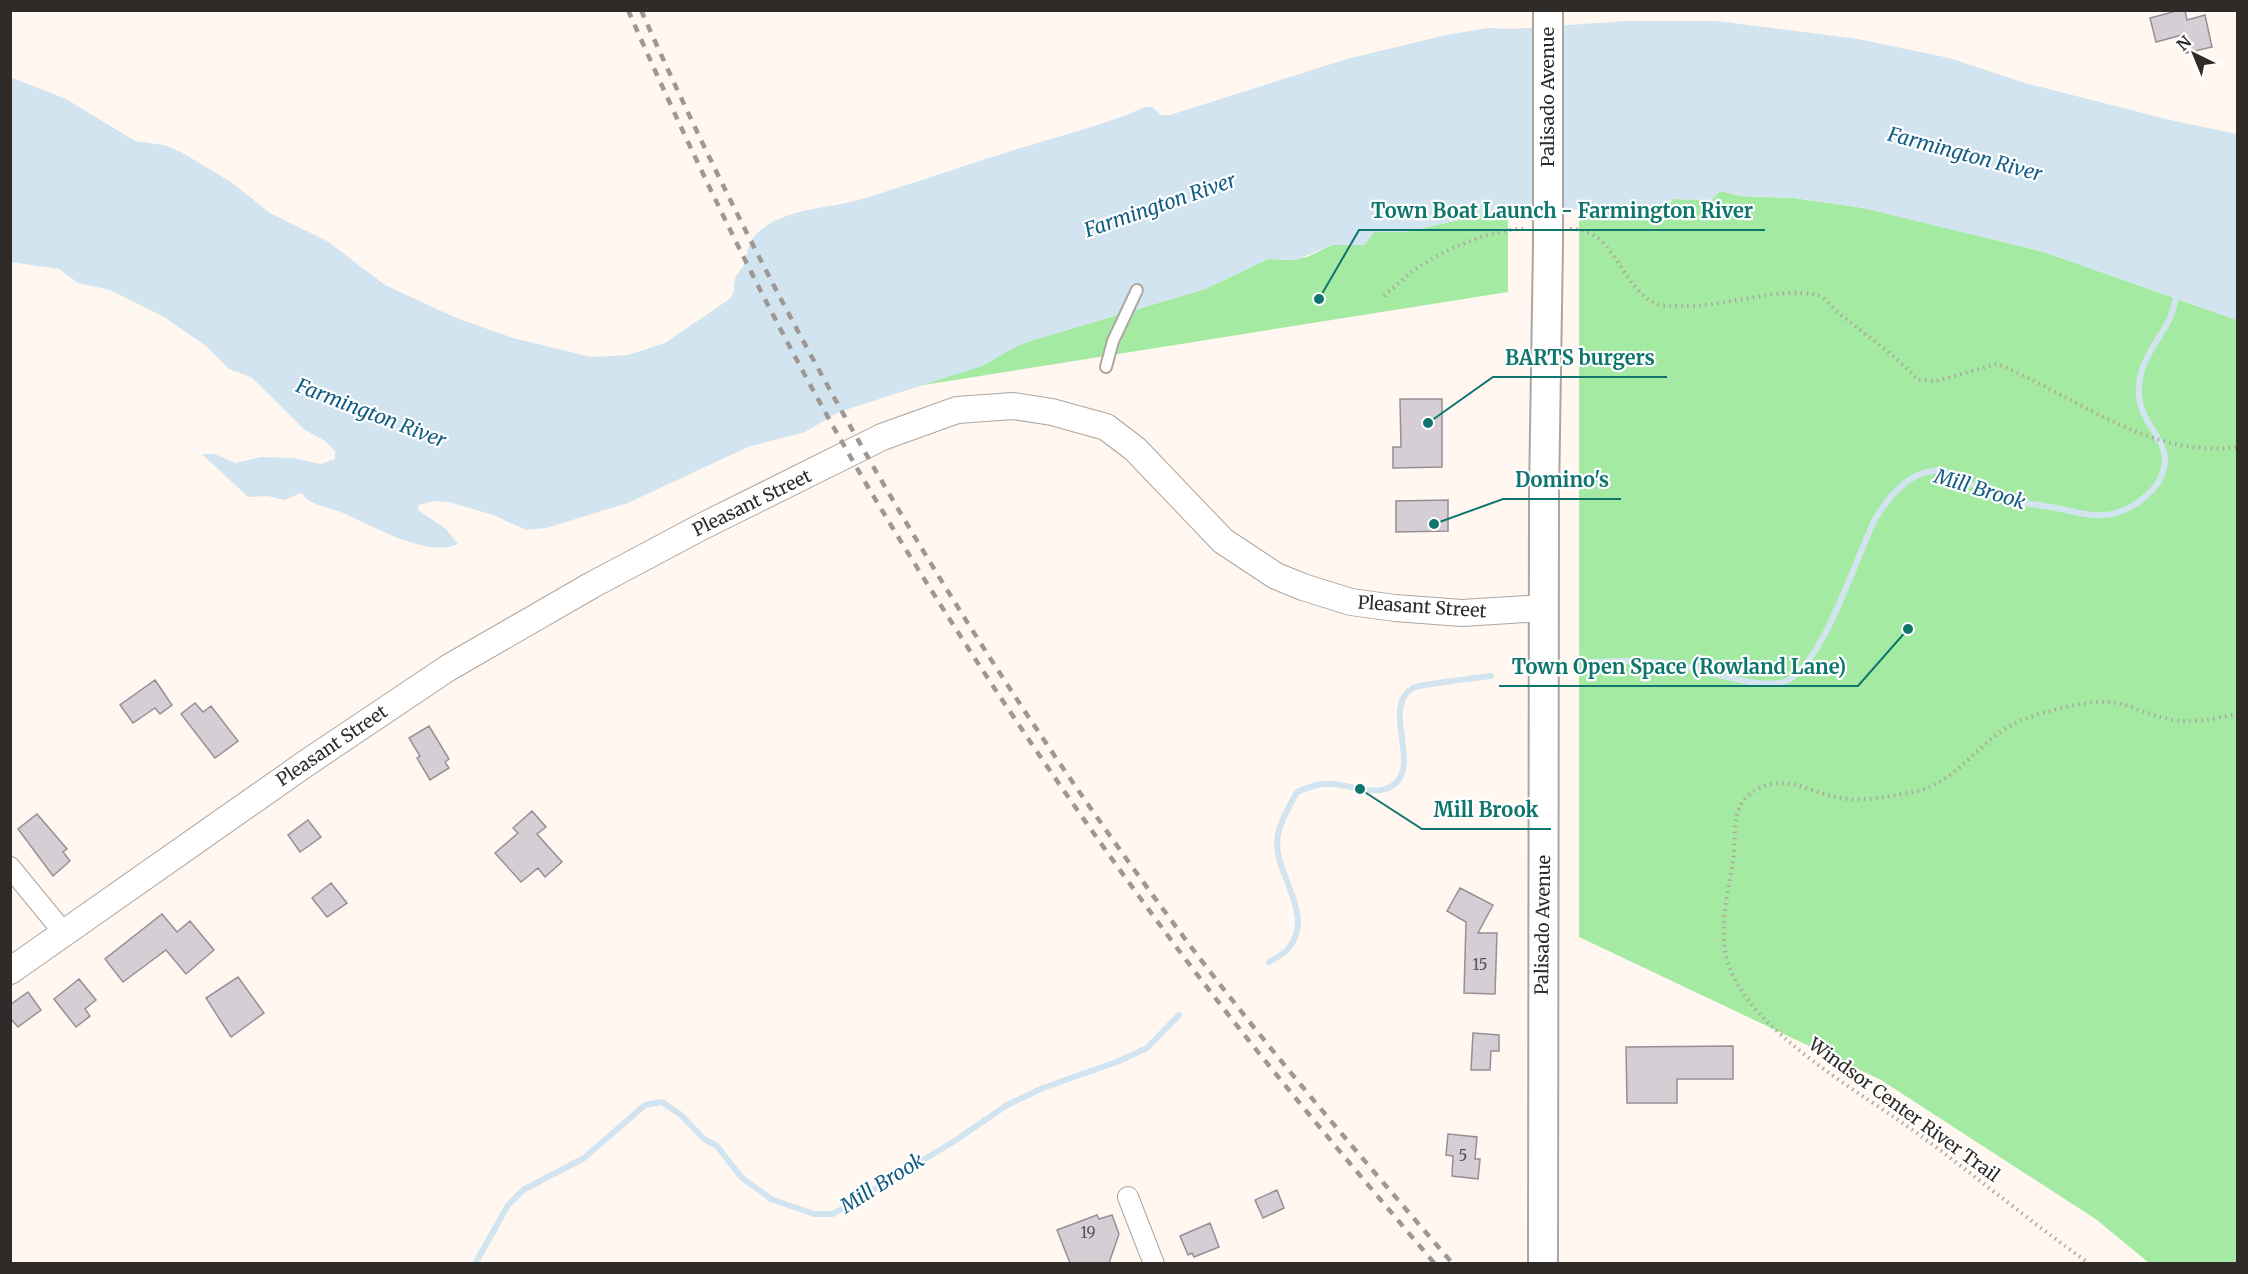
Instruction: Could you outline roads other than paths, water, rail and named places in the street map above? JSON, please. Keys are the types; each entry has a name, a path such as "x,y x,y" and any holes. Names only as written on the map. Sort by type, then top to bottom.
{"main road":[{"name":"Palisado Avenue","path":"1543,1263 1548,10"}],"street":[{"name":"Pleasant Street","path":"10,972 305,764 458,662 703,526 882,437 957,410 1013,406 1052,412 1106,427 1135,449 1223,541 1276,576 1303,587 1351,602 1395,608 1462,613 1544,608"},
{"path":"10,867 64,933"},
{"path":"1128,1197 1154,1263"}],"lane":[{"path":"1106,367 1113,341 1137,290"}],"water":[{"name":"Farmington River","path":"1626,21 1717,21 1858,39 1949,58 2025,83 2170,120 2237,134 2237,320 2044,252 1864,208 1794,198 1741,196 1720,191 1711,200 1673,199 1666,205 1635,206 1619,214 1570,209 1508,209 1406,232 1374,232 1364,245 1332,245 1296,260 1268,259 1205,289 1030,341 982,366 839,412 805,432 748,447 628,503 546,528 526,530 493,515 449,502 434,501 419,505 418,510 446,529 458,544 430,547 397,538 338,511 314,503 301,493 284,500 268,496 248,497 202,454 215,454 235,463 261,457 293,458 321,464 335,459 335,451 325,441 305,430 251,377 229,369 206,346 164,317 110,290 78,283 59,269 11,262 10,77 66,99 135,141 164,145 181,152 231,182 270,213 327,241 385,285 454,317 513,338 591,357 628,355 665,343 731,298 736,278 753,238 773,222 796,213 878,194 1097,125 1145,107 1152,107 1161,115 1170,115 1347,59 1446,35 1488,28 1513,29"}],"waterway":[{"name":"Mill Brook","path":"1591,662 1643,661 1674,664 1733,679 1766,684 1790,679 1803,667 1827,629 1880,511 1899,488 1915,476 1924,473 1933,471 1950,473 1988,494 2007,501 2083,514 2116,513 2140,501 2153,490 2159,481 2164,469 2165,458 2163,448 2143,413 2140,402 2140,379 2146,359 2174,308 2177,292"},
{"name":"Mill Brook","path":"1269,962 1286,951 1296,935 1298,921 1296,907 1277,848 1281,823 1297,792 1323,784 1370,790 1392,786 1400,777 1404,765 1400,722 1400,709 1404,697 1418,686 1491,676"},
{"name":"Mill Brook","path":"475,1264 508,1205 523,1190 584,1158 645,1105 662,1102 681,1115 704,1139 717,1146 741,1177 771,1199 814,1214 833,1214 953,1142 1007,1105 1043,1088 1119,1061 1147,1048 1179,1015"}],"railway":[{"path":"628,10 683,132 771,312 868,487 973,655 1083,818 1193,969 1295,1097 1435,1264"},
{"path":"641,10 696,130 816,365 881,480 1019,703 1094,812 1204,964 1309,1094 1453,1264"}],"place":[{"name":"Town Boat Launch - Farmington River","path":"1319,299"},
{"name":"BARTS burgers","path":"1428,423"},
{"name":"Domino's","path":"1434,524"},
{"name":"Town Open Space (Rowland Lane)","path":"1908,629"},
{"name":"Mill Brook","path":"1360,789"}]}
